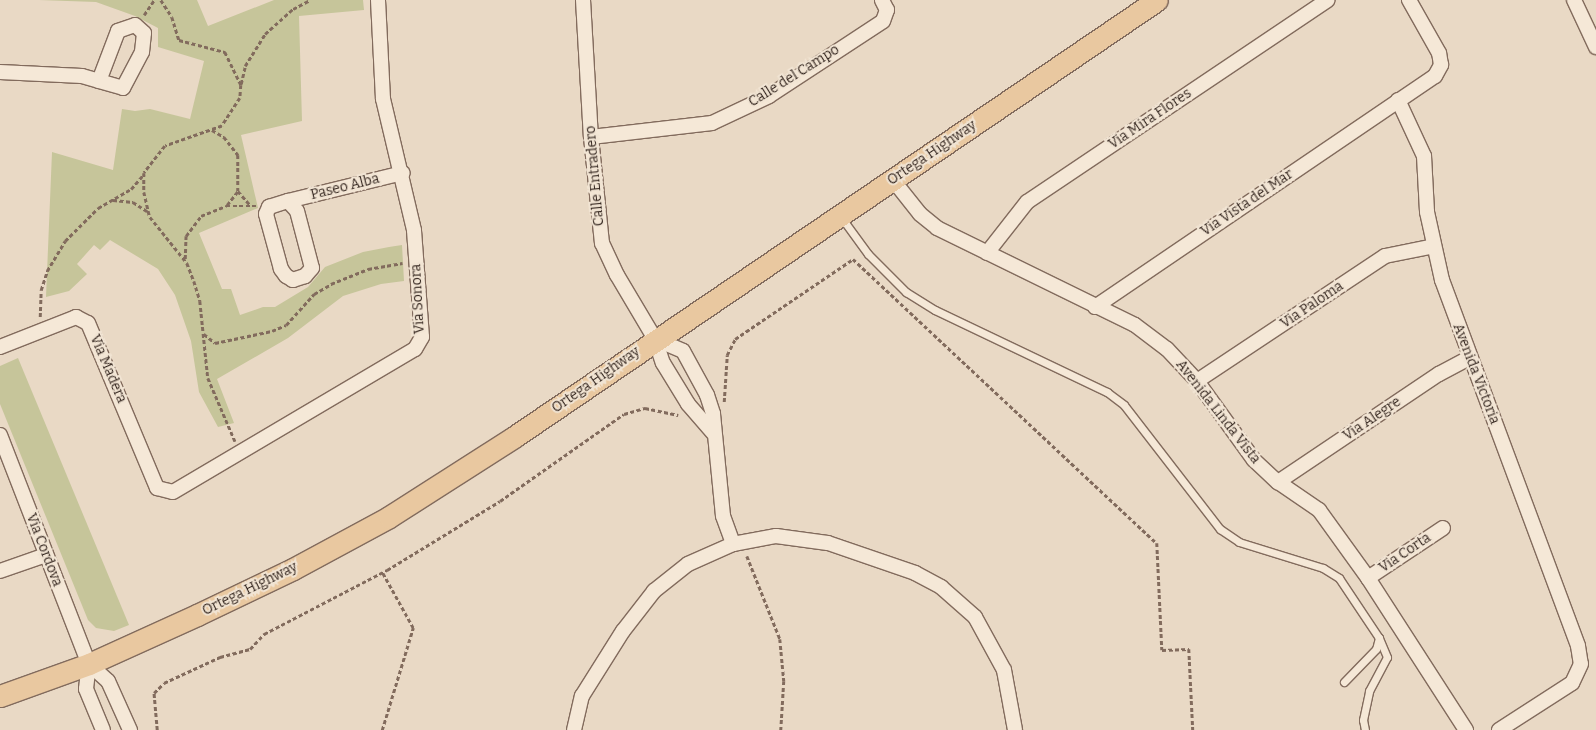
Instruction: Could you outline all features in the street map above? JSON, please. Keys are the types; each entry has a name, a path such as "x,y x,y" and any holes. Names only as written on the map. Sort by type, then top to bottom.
{"main road":[{"name":"Ortega Highway","path":"0,696 89,664 293,569 389,517 514,437 655,339 1157,0"}],"street":[{"name":"Via Sonora","path":"174,492 415,349 422,337 414,230 403,173 383,98 378,0"},
{"name":"Calle Entradero","path":"584,0 591,137 602,243 617,276 655,339 663,363 688,404 713,433"},
{"name":"Calle del Campo","path":"591,137 712,123 769,96 883,21 887,10 882,0"},
{"name":"Via Mira Flores","path":"987,253 1027,202 1328,0"},
{"path":"1398,100 1435,76 1441,65 1439,53 1409,0"},
{"path":"1574,0 1596,47"},
{"path":"0,72 82,76 99,81 123,88 142,52 144,33 136,26 118,31 99,81"},
{"name":"Avenida Victoria","path":"1398,100 1419,140 1424,156 1427,212 1434,246 1469,358 1525,498 1578,646 1580,664 1572,683 1498,730"},
{"name":"Via Vista del Mar","path":"1095,307 1398,100"},
{"name":"Paseo Alba","path":"288,201 297,211 312,268 305,276 293,280 286,276 266,214 268,210 288,201 403,173"},
{"name":"Avenida Linda Vista","path":"893,180 920,214 937,228 1153,336 1197,381 1254,460 1278,482 1319,510 1368,578 1466,730"},
{"name":"Via Paloma","path":"1197,381 1385,256 1434,246"},
{"name":"Via Madera","path":"0,347 76,317 88,323 157,488 174,492"},
{"path":"655,339 683,351 707,395 713,414 713,433 723,516 737,543"},
{"name":"Via Alegre","path":"1278,482 1439,374 1469,358"},
{"path":"688,404 707,395"},
{"name":"Via Cordova","path":"0,435 89,664"},
{"name":"Via Corta","path":"1368,578 1442,528"},
{"path":"574,730 582,696 623,631 654,591 688,564 737,543 776,536 828,543 915,573 941,587 975,617 1004,670 1015,730"},
{"path":"0,571 46,556"},
{"path":"89,664 86,689 103,730"},
{"path":"89,664 108,681 130,730"}],"lane":[{"path":"839,215 868,254 906,292 935,310 1107,392 1124,405 1220,529 1239,542 1323,568 1339,578 1379,638 1387,657 1369,691 1363,720 1365,730"},
{"path":"1344,682 1376,649 1379,638"}],"path":[{"path":"136,26 154,0"},
{"path":"161,0 172,17 178,40 225,52 241,85"},
{"path":"40,331 41,290 47,271 65,241 98,208 131,190 165,146 222,126 240,98 245,66 265,34 293,9 310,0"},
{"path":"212,129 224,137 238,155 238,191 226,206"},
{"path":"144,173 144,192 148,211"},
{"path":"238,191 250,205"},
{"path":"111,200 133,202 148,211 185,260"},
{"path":"238,454 232,430 208,378 200,301 185,260 184,245 191,228 201,216 226,206 250,205 268,210"},
{"path":"203,333 215,343 272,331 286,325 314,294 331,284 368,270 416,261"},
{"path":"737,543 780,639 784,681 780,730"},
{"path":"382,572 413,628 382,730"}],"green space":[{"path":"39,0 197,0 208,26 274,0 363,0 364,10 299,16 302,121 241,135 258,208 199,233 222,289 231,289 240,315 263,307 275,307 308,287 325,267 363,252 402,245 404,281 381,284 343,296 288,338 217,379 234,423 218,427 199,392 191,341 175,295 158,269 110,240 100,250 94,245 77,264 87,274 69,291 46,297 52,152 113,170 122,109 135,111 150,109 190,119 204,61 158,47 158,28 135,16 96,2"},
{"path":"18,358 129,625 114,631 96,628 88,620 0,404 0,366"}]}
